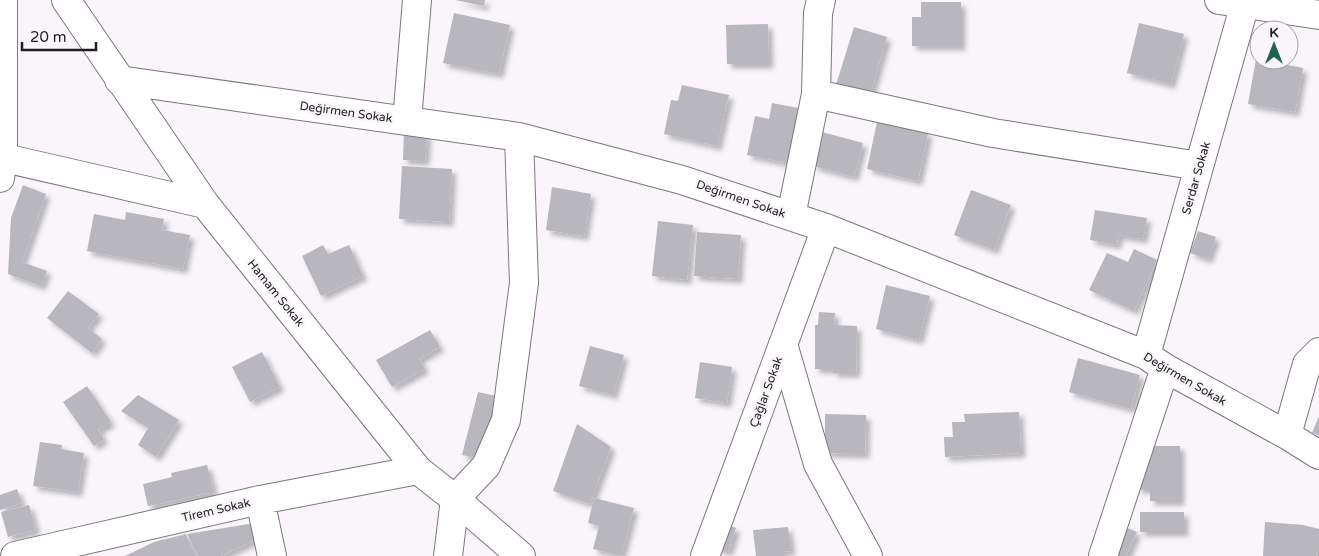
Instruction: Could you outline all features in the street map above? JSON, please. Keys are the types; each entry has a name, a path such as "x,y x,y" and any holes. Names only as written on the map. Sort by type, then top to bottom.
{"street":[{"path":"2,0 1,164 205,204"},
{"name":"Hamam Sokak","path":"66,0 205,204 418,470 521,556"},
{"path":"407,121 417,0"},
{"path":"791,216 816,94 818,13 821,0"},
{"path":"1237,1 1319,15"},
{"name":"Serdar Sokak","path":"1103,556 1156,362 1237,1"},
{"name":"Değirmen Sokak","path":"119,80 519,137 682,180 826,228 1156,362 1287,435 1319,456"},
{"path":"816,94 992,133 1199,166"},
{"path":"448,556 455,499 486,466 506,420 524,283 519,137"},
{"name":"Çağlar Sokak","path":"705,556 826,228"},
{"path":"783,344 818,464 868,556"},
{"path":"1287,435 1307,364 1319,352"},
{"name":"Tirem Sokak","path":"15,556 52,552 260,500 418,470"},
{"path":"260,500 272,556"}],"building":[{"path":"455,0 485,0 484,6"},
{"path":"921,2 961,2 961,46 912,46 912,17 921,17"},
{"path":"454,13 510,25 499,74 443,63"},
{"path":"1139,23 1184,34 1171,84 1127,73"},
{"path":"768,24 769,64 727,64 726,25"},
{"path":"854,27 887,37 869,98 835,88"},
{"path":"1299,67 1303,68 1295,112 1248,104 1254,70 1299,70"},
{"path":"682,85 729,95 717,146 664,134 671,100 678,101"},
{"path":"772,103 798,108 787,163 747,155 755,116 769,119"},
{"path":"877,122 928,133 918,181 867,169"},
{"path":"404,132 427,134 425,161 403,160"},
{"path":"822,132 863,143 854,177 813,166"},
{"path":"402,166 452,169 449,222 399,219"},
{"path":"23,185 46,194 22,262 47,271 41,286 8,274 11,218"},
{"path":"552,187 591,194 584,236 546,230"},
{"path":"971,190 1011,205 994,250 954,235"},
{"path":"1095,210 1147,218 1143,239 1118,235 1117,245 1090,240"},
{"path":"126,212 164,219 162,230 190,235 183,269 87,251 94,214 125,220"},
{"path":"658,221 693,225 687,280 652,276"},
{"path":"1198,231 1216,237 1208,259 1190,253"},
{"path":"697,232 741,235 738,279 694,276"},
{"path":"323,245 328,254 349,245 363,276 321,296 302,256"},
{"path":"1134,249 1157,260 1134,311 1089,290 1107,253 1128,262"},
{"path":"886,285 930,296 919,340 876,329"},
{"path":"68,291 99,314 88,328 102,339 92,353 47,318"},
{"path":"819,312 835,313 834,325 857,326 856,373 833,373 833,369 815,369 815,325 818,325"},
{"path":"430,330 440,347 419,359 425,369 392,387 376,360"},
{"path":"590,346 624,355 613,395 579,386"},
{"path":"262,352 280,387 250,402 232,367"},
{"path":"1078,358 1140,375 1131,409 1069,392"},
{"path":"700,362 732,367 727,403 695,398"},
{"path":"87,386 111,422 98,430 104,439 94,446 63,402"},
{"path":"478,392 500,397 485,460 462,455"},
{"path":"138,395 179,420 156,457 138,445 148,428 121,411"},
{"path":"1019,412 1021,453 945,457 944,437 953,437 952,422 965,422 964,414"},
{"path":"825,414 866,415 865,454 825,453"},
{"path":"1319,416 1319,435 1312,433"},
{"path":"577,424 611,447 590,504 553,491"},
{"path":"40,442 62,445 61,449 84,453 78,492 33,486"},
{"path":"1137,446 1180,446 1180,501 1150,501 1150,489 1137,489"},
{"path":"207,465 214,492 148,506 143,484 172,477 171,473"},
{"path":"17,489 22,503 0,510 0,495"},
{"path":"594,498 634,508 621,556 593,549 599,526 588,523"},
{"path":"29,505 36,530 8,537 1,512"},
{"path":"1140,512 1184,512 1184,532 1140,532"},
{"path":"717,522 736,528 728,552 710,546"},
{"path":"1265,522 1303,525 1319,529 1319,551 1317,551 1316,556 1263,556"},
{"path":"255,523 261,537 221,556 198,556 187,534"},
{"path":"1120,525 1137,532 1126,556 1108,556"},
{"path":"788,527 791,551 781,552 781,556 756,556 753,530"},
{"path":"186,534 196,556 125,556 154,542"}]}
